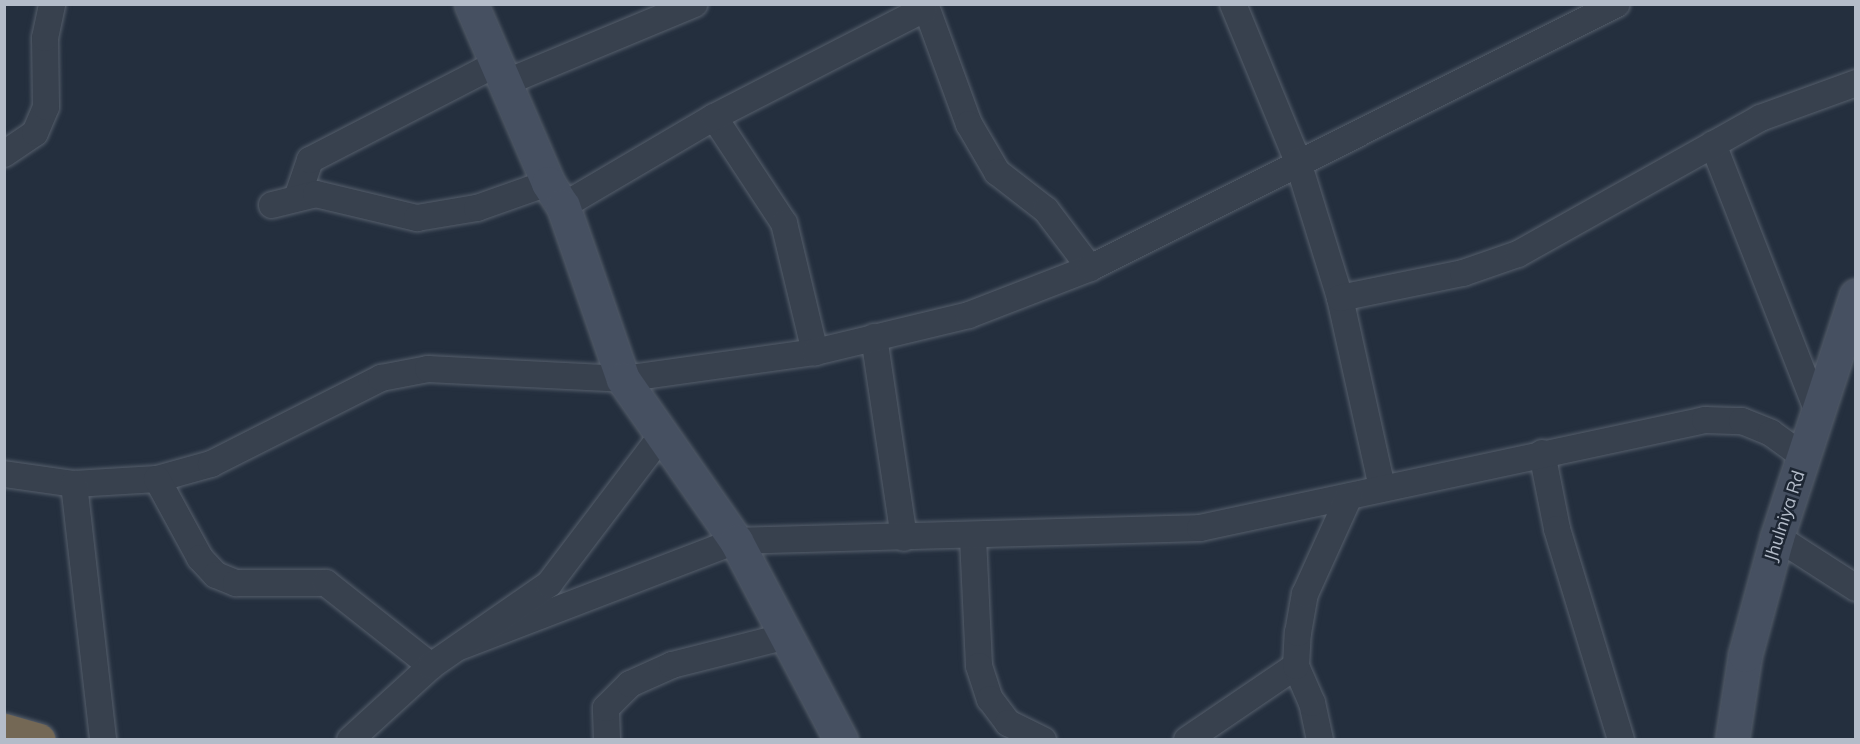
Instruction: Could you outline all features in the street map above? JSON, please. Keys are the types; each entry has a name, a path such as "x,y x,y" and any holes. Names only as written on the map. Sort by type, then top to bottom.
{"highway":[{"path":"4,730 39,740"}],"street":[{"path":"4,154 35,133 46,107 45,38 52,4"},
{"path":"471,4 556,195 623,380 735,541 841,740"},
{"path":"297,195 310,160 503,73 694,4"},
{"path":"1233,4 1298,162 1340,298 1382,488"},
{"path":"4,474 74,484 157,479 211,464 381,378 428,369 623,380 815,352 969,315 1090,268 1617,4"},
{"path":"272,205 297,195 316,194 417,218 556,195 714,117 924,7 969,124 997,172 1046,210 1090,268"},
{"path":"1340,298 1463,273 1518,254 1760,118 1856,82"},
{"path":"714,117 784,224 815,352"},
{"path":"1713,144 1818,412"},
{"name":"Jhulniya Rd","path":"1732,740 1745,655 1777,537 1856,296"},
{"path":"874,337 904,538"},
{"path":"462,646 735,541 973,538 1200,528 1542,453 1705,420 1742,421 1771,433 1804,457"},
{"path":"350,740 431,666 549,584 662,435"},
{"path":"1542,453 1569,574 1600,656 1621,740"},
{"path":"157,479 200,558 216,575 236,583 326,582 431,666"},
{"path":"74,484 103,740"},
{"path":"1320,740 1312,703 1296,666 1305,594 1349,497"},
{"path":"1777,537 1856,588"},
{"path":"973,538 979,666 990,699 1008,723 1042,740"},
{"path":"607,740 606,708 630,684 672,665 786,636"},
{"path":"1187,740 1296,666"}]}
